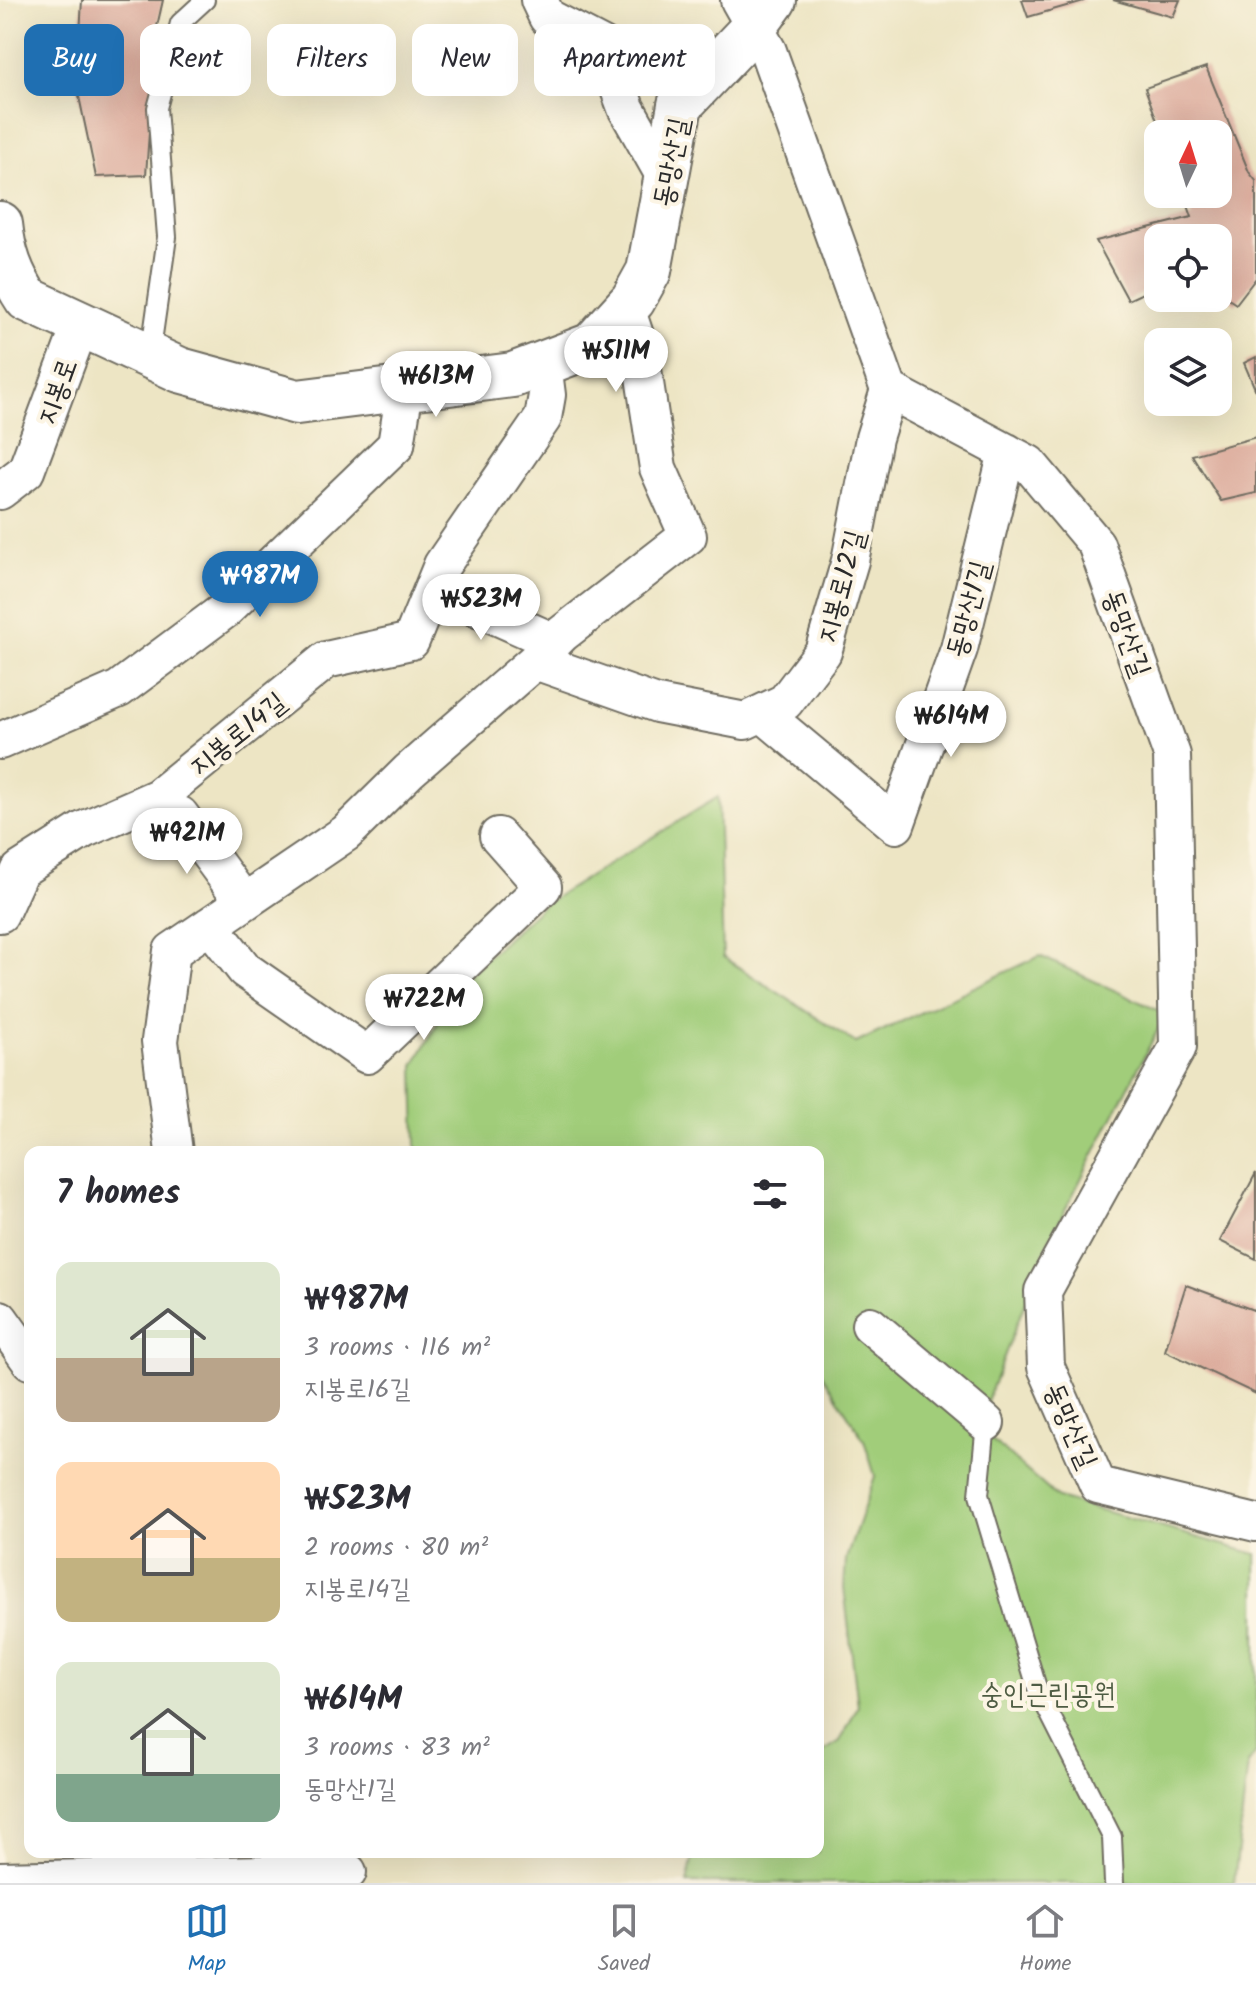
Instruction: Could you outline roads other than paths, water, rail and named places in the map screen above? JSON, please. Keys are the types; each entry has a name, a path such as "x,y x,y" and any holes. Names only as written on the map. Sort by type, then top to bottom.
{"street":[{"path":"539,0 547,17 603,46 626,108 666,179"},
{"name":"동망산길","path":"0,224 2,250 14,281 27,299 180,370 297,402 513,375 592,345 626,308 649,271 680,105 756,9"},
{"name":"동망산길","path":"756,9 768,51 889,390 1029,464 1096,544 1172,755 1178,1047 1043,1291 1046,1367 1098,1485 1256,1523"},
{"path":"173,1146 160,1041 172,951 346,833 409,771 545,652 688,536 658,468 640,350 626,308"},
{"name":"지봉로","path":"0,491 26,471 81,324"},
{"name":"지봉로14길","path":"0,914 20,870 83,830 158,797 326,660 411,641 442,565 543,418 547,395 543,364"},
{"path":"0,741 119,689 225,610 396,445 405,389"},
{"name":"지봉로12길","path":"545,652 657,704 745,721 785,702 823,652 850,561 874,438 889,390"},
{"name":"동망산1길","path":"762,713 896,825 959,649 1007,452"},
{"path":"433,588 545,652"},
{"path":"180,815 244,902"},
{"path":"210,925 245,970 367,1055 543,887 498,836"},
{"path":"0,1319 24,1353"},
{"path":"870,1325 986,1423"},
{"path":"0,1880 72,1871 346,1869"}],"lane":[{"path":"150,356 167,237 157,108 180,23 205,0"},
{"path":"986,1423 979,1495 1038,1691 1112,1837 1114,1883"}],"park label":[{"name":"숭인근린공원","path":"1048,1693"}]}
